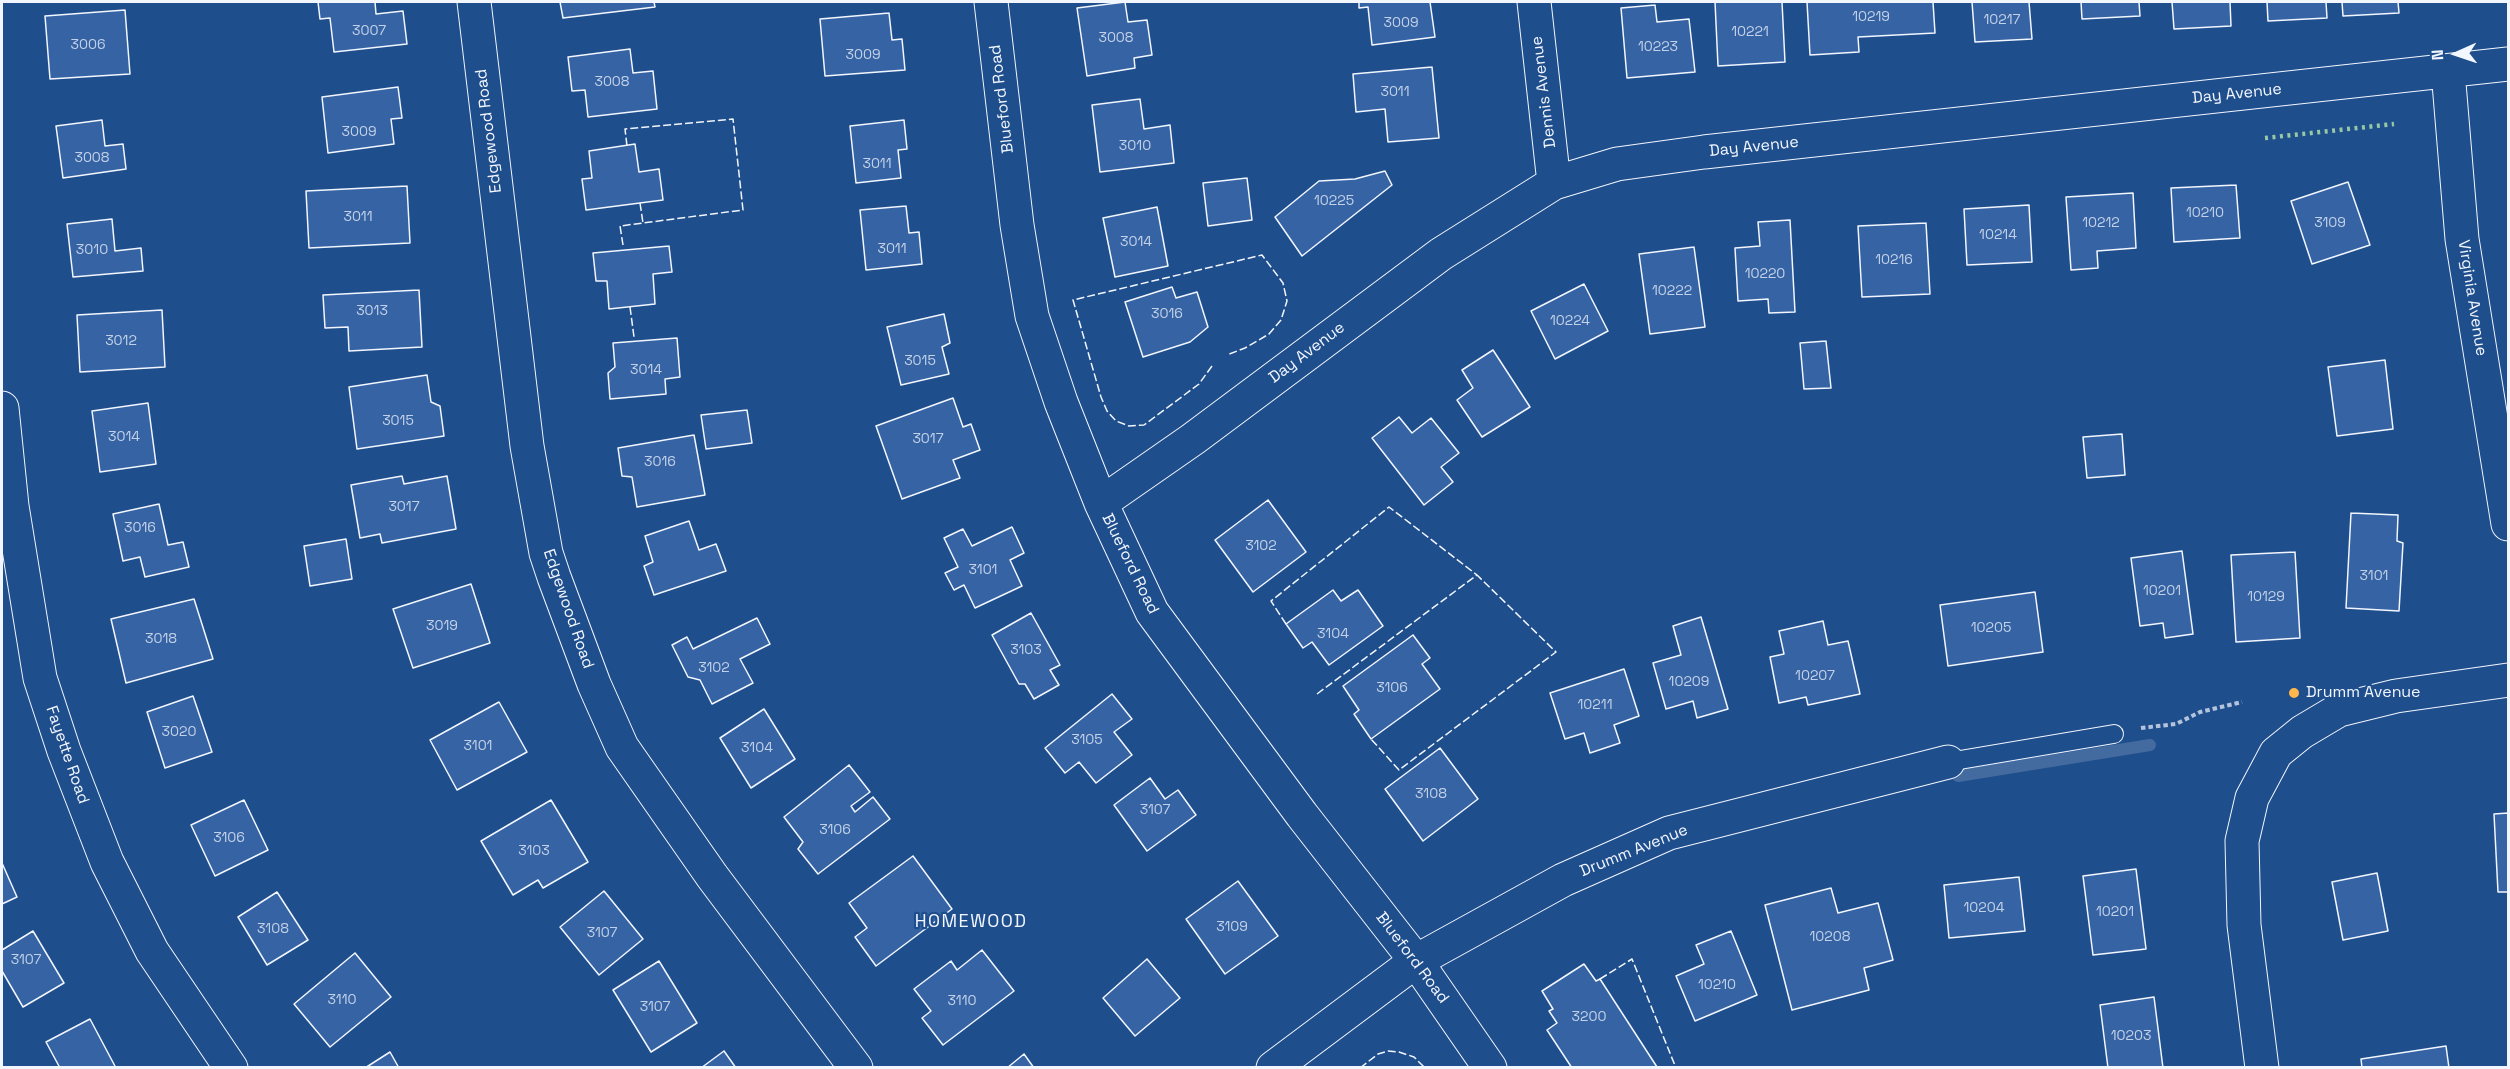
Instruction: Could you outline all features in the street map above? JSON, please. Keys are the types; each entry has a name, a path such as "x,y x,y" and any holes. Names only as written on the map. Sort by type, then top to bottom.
{"street":[{"name":"Edgewood Road","path":"474,2 527,446 546,553 554,577 594,684 622,747 712,876 856,1068"},
{"name":"Blueford Road","path":"991,2 1017,225 1032,316 1060,402 1101,503 1152,612 1302,815 1416,961 1490,1068"},
{"name":"Dennis Avenue","path":"1534,2 1554,183"},
{"name":"Day Avenue","path":"1101,503 1193,439 1441,254 1554,183 1617,164 1704,152 2508,64"},
{"name":"Virginia Avenue","path":"2448,71 2462,239 2508,524"},
{"name":"Fayette Road","path":"2,408 12,506 40,678 64,751 102,853 152,951 231,1068"},
{"path":"2262,1068 2244,925 2242,842 2252,798 2276,753 2302,732 2340,710 2396,696 2508,680"},
{"name":"Drumm Avenue","path":"1273,1068 1416,961 1563,880 1669,833 1948,762"}],"lane":[{"name":"Drumm Avenue","path":"1948,762 2114,734"}],"path":[{"path":"2114,734 2139,728 2176,724 2200,712 2242,702"}],"building":[{"path":"318,2 375,2 376,14 403,11 407,44 334,52 330,18 320,19"},
{"path":"560,2 654,2 655,7 563,18"},
{"path":"1125,2 1128,22 1147,20 1152,55 1134,58 1135,68 1087,76 1077,8"},
{"path":"1359,2 1430,2 1435,37 1372,45 1368,7 1359,8"},
{"path":"1715,2 1782,2 1785,62 1718,66"},
{"path":"1807,2 1933,2 1935,33 1858,37 1859,52 1810,55"},
{"path":"1972,2 2029,2 2032,39 1975,42"},
{"path":"2081,2 2139,2 2140,16 2082,19"},
{"path":"2172,2 2230,2 2231,26 2174,29"},
{"path":"2267,2 2326,2 2327,18 2268,21"},
{"path":"2342,2 2398,2 2399,13 2343,16"},
{"path":"1655,5 1657,22 1689,19 1695,72 1627,78 1621,8"},
{"path":"125,10 130,74 50,79 45,16"},
{"path":"889,13 892,40 902,39 905,70 825,76 820,19"},
{"path":"630,49 633,73 653,71 657,109 588,117 585,90 572,91 568,57"},
{"path":"1432,67 1439,138 1388,142 1385,109 1356,112 1353,74"},
{"path":"398,87 402,118 391,119 394,144 328,153 322,97"},
{"path":"1140,99 1144,129 1170,125 1174,163 1100,172 1092,105"},
{"path":"102,120 105,146 123,144 126,169 63,178 56,126"},
{"path":"904,120 907,149 898,150 901,178 856,183 850,126"},
{"path":"635,144 639,172 659,169 663,200 586,210 582,179 592,178 589,151"},
{"path":"1385,171 1392,185 1302,256 1275,217 1319,181 1355,179"},
{"path":"1247,178 1252,220 1208,226 1203,183"},
{"path":"2348,182 2370,245 2312,264 2291,201"},
{"path":"2236,185 2240,238 2174,242 2171,188"},
{"path":"407,186 410,243 309,248 306,191"},
{"path":"2133,193 2136,248 2097,251 2098,268 2071,270 2066,197"},
{"path":"2029,205 2032,262 1967,265 1964,209"},
{"path":"906,206 909,233 919,232 922,264 866,270 860,210"},
{"path":"1157,207 1168,266 1115,277 1103,218"},
{"path":"112,219 115,251 141,248 143,271 73,277 67,224"},
{"path":"1790,220 1795,312 1769,313 1768,299 1738,301 1735,248 1760,246 1758,222"},
{"path":"1926,223 1930,294 1862,297 1858,226"},
{"path":"669,246 672,272 653,274 655,304 609,309 607,281 596,281 593,253"},
{"path":"1694,247 1705,327 1650,334 1639,254"},
{"path":"1584,284 1608,331 1555,359 1531,311"},
{"path":"1172,287 1176,298 1197,292 1208,327 1190,342 1143,357 1125,302"},
{"path":"419,290 422,347 349,351 348,327 325,328 323,295"},
{"path":"162,310 165,367 80,372 77,315"},
{"path":"944,314 950,343 942,347 949,374 901,385 887,327"},
{"path":"677,338 680,377 665,379 666,394 610,399 608,373 615,367 613,343"},
{"path":"1826,341 1831,388 1804,389 1800,343"},
{"path":"1493,350 1530,407 1482,437 1457,400 1473,388 1462,370"},
{"path":"2385,360 2393,429 2337,436 2328,367"},
{"path":"427,375 431,402 440,406 444,436 357,449 349,387"},
{"path":"953,398 963,427 971,424 980,450 953,460 960,478 902,499 876,426"},
{"path":"148,403 156,464 100,472 92,411"},
{"path":"747,410 752,443 706,449 701,415"},
{"path":"1399,417 1412,433 1431,418 1459,453 1441,467 1453,482 1424,505 1372,438"},
{"path":"2122,434 2125,475 2087,478 2083,437"},
{"path":"694,435 705,495 637,507 632,477 622,476 618,448"},
{"path":"402,476 404,484 447,476 456,529 382,543 380,534 360,538 351,485"},
{"path":"1268,500 1306,552 1253,592 1215,540"},
{"path":"159,504 168,545 183,542 189,567 145,577 140,557 123,561 113,514"},
{"path":"2351,513 2398,515 2397,541 2403,543 2399,611 2346,608"},
{"path":"689,521 699,550 716,544 726,571 654,595 644,566 653,562 645,536"},
{"path":"1012,527 1024,553 1010,560 1022,586 975,608 964,585 954,590 945,573 958,567 944,538 963,529 972,546"},
{"path":"346,539 352,579 310,586 304,546"},
{"path":"2182,551 2193,634 2165,638 2163,623 2140,626 2131,558"},
{"path":"2295,552 2300,638 2236,642 2231,555"},
{"path":"471,584 490,643 413,668 393,609"},
{"path":"1333,590 1341,601 1358,590 1383,626 1329,665 1312,642 1303,648 1286,624"},
{"path":"2035,592 2043,652 1948,666 1940,605"},
{"path":"194,599 213,659 126,683 111,619"},
{"path":"1031,613 1060,665 1050,670 1059,685 1034,699 1025,684 1019,684 992,635"},
{"path":"1701,617 1728,709 1697,718 1693,701 1666,709 1653,663 1681,655 1673,626"},
{"path":"757,618 770,644 740,659 753,683 712,704 700,680 688,677 672,645 687,637 693,649"},
{"path":"1823,621 1828,645 1848,641 1860,694 1808,705 1806,697 1779,703 1770,657 1784,654 1779,631"},
{"path":"1413,635 1430,658 1422,664 1440,689 1371,739 1354,714 1359,710 1343,686"},
{"path":"1624,669 1639,716 1614,725 1620,743 1590,753 1584,733 1565,739 1550,693"},
{"path":"1112,694 1132,719 1114,732 1132,755 1096,783 1079,762 1065,773 1045,748"},
{"path":"193,696 212,752 165,768 147,712"},
{"path":"499,702 527,752 457,790 430,740"},
{"path":"764,709 795,759 751,788 720,738"},
{"path":"1440,748 1478,799 1423,841 1385,789"},
{"path":"849,765 870,792 851,806 855,812 873,797 890,819 818,874 798,849 803,842 784,817"},
{"path":"1150,778 1165,799 1178,790 1196,815 1147,851 1114,805"},
{"path":"244,800 268,850 215,876 191,825"},
{"path":"551,800 588,862 543,888 538,880 513,895 481,841"},
{"path":"2508,813 2508,892 2498,892 2494,814"},
{"path":"913,856 952,909 876,966 855,937 867,928 849,903"},
{"path":"2,863 17,897 2,904"},
{"path":"2136,869 2146,949 2093,955 2083,876"},
{"path":"2377,873 2388,931 2343,940 2332,882"},
{"path":"2019,877 2025,931 1949,938 1944,885"},
{"path":"1238,881 1278,936 1225,974 1186,919"},
{"path":"1831,888 1838,913 1878,903 1893,960 1864,968 1869,990 1792,1010 1765,905"},
{"path":"604,891 643,939 599,975 560,927"},
{"path":"277,892 308,940 267,965 238,917"},
{"path":"33,931 64,983 23,1007 2,971 2,950"},
{"path":"1731,931 1757,995 1695,1021 1676,976 1704,964 1696,945"},
{"path":"982,950 1014,991 943,1045 922,1018 931,1011 914,989 951,961 957,970"},
{"path":"355,953 391,997 330,1047 294,1004"},
{"path":"1147,959 1180,998 1135,1036 1103,998"},
{"path":"659,961 697,1023 651,1052 613,990"},
{"path":"1584,964 1596,981 1600,979 1657,1067 1572,1068 1547,1030 1557,1023 1549,1011 1553,1009 1542,991"},
{"path":"2154,997 2163,1068 2108,1068 2100,1005"},
{"path":"90,1019 116,1068 60,1068 46,1042"},
{"path":"2446,1046 2449,1068 2362,1068 2361,1059"},
{"path":"724,1051 736,1068 701,1068"},
{"path":"390,1052 399,1068 365,1068"},
{"path":"1024,1054 1034,1068 1007,1068"}],"waterway":[{"path":"1958,776 2150,745"}],"hedge":[{"path":"2265,138 2394,124"}],"fence":[{"path":"623,245 620,226 743,210 733,119 625,129 627,146"},
{"path":"640,203 643,223"},
{"path":"1212,366 1199,384 1144,425 1129,426 1116,421 1107,411 1101,397 1073,300 1262,255 1283,283 1287,301 1281,320 1269,334 1227,355"},
{"path":"630,307 634,337"},
{"path":"1286,624 1271,601 1389,507 1477,575"},
{"path":"1317,694 1477,575 1556,652 1399,770 1371,739"},
{"path":"1600,979 1632,959 1676,1068"},
{"path":"1360,1068 1378,1054 1388,1051 1414,1057 1425,1068"}],"place":[{"name":"Drumm Avenue","path":"2294,693"}],"district":[{"name":"HOMEWOOD","path":"971,922"}]}
